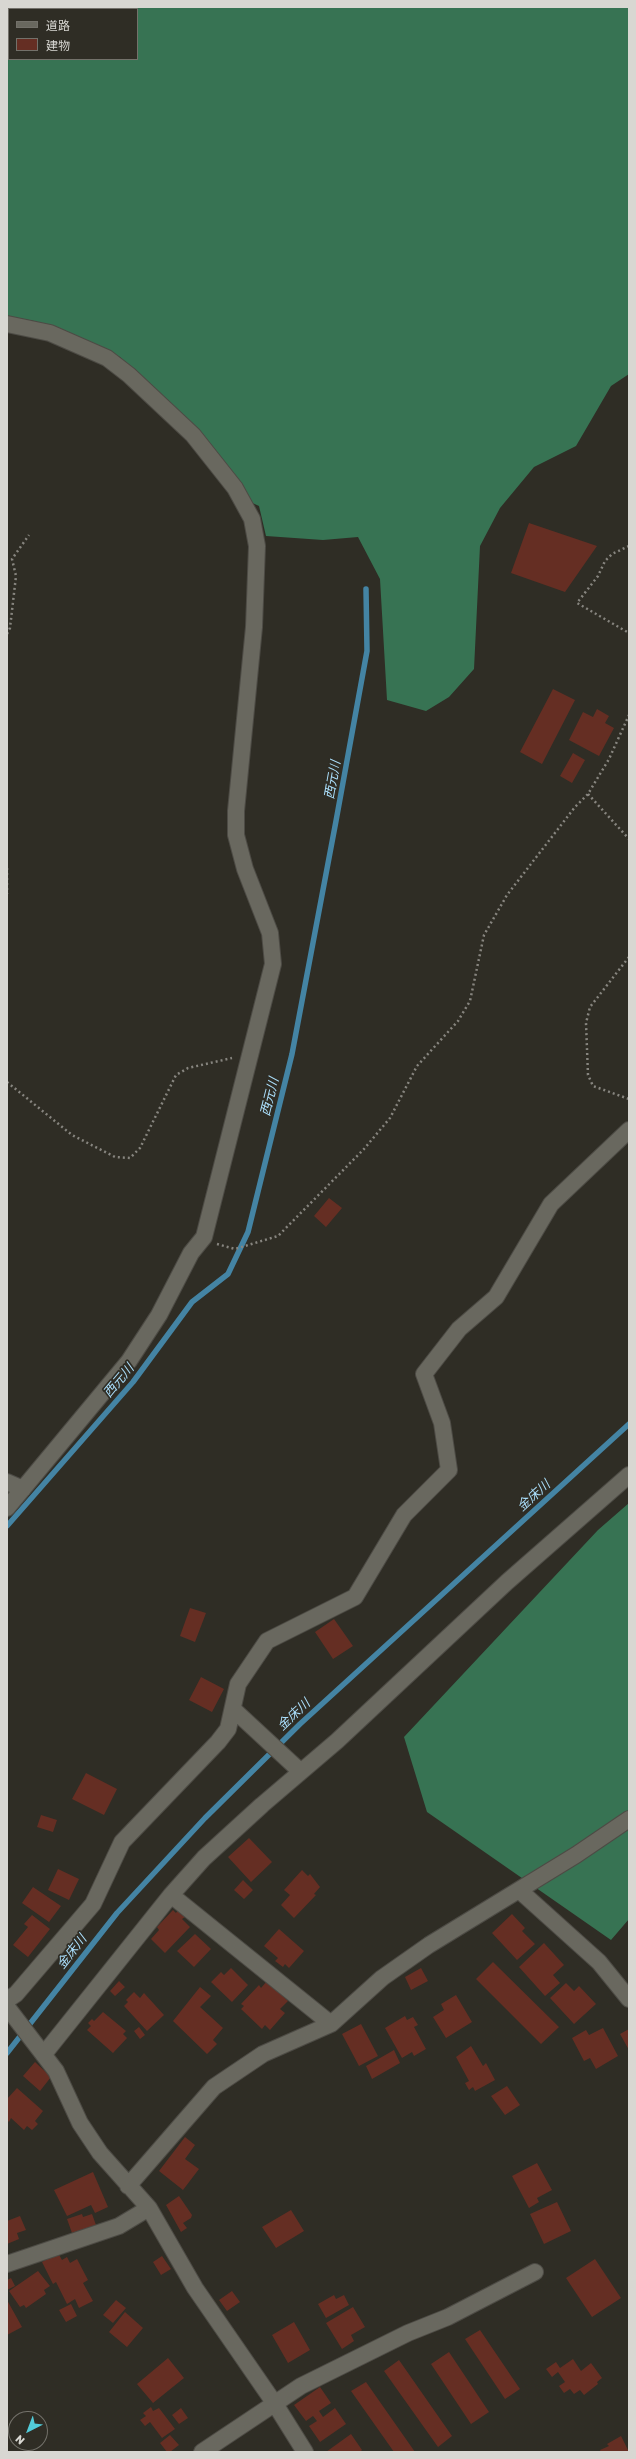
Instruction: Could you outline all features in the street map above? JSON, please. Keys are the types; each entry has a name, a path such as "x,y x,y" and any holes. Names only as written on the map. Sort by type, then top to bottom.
{"street":[{"path":"7,324 50,333 107,358 129,375 193,435 236,488 252,519 258,546 254,627 237,797 236,835 245,869 270,933 273,964 252,1054 204,1237 191,1253 159,1315 129,1361 7,1508"},
{"path":"305,2452 275,2404 195,2288 150,2208 100,2154 80,2123 56,2071 8,2006 16,1994 93,1904 122,1842 218,1742 228,1729 238,1684 267,1641 355,1597 404,1514 449,1470 442,1423 424,1374 459,1329 496,1297 551,1204 629,1130"},
{"path":"44,2054 170,1895 204,1858 295,1766 337,1741 507,1582 629,1475"},
{"path":"7,1482 23,1489"},
{"path":"233,1709 295,1766"},
{"path":"128,2186 214,2087 263,2054 332,2024 382,1978 429,1945 519,1890 629,1819"},
{"path":"519,1890 599,1962 629,1999"},
{"path":"170,1895 332,2024"},
{"path":"7,2264 119,2226 150,2208"},
{"path":"202,2452 301,2386 408,2333 448,2317 535,2272"}],"path":[{"path":"7,634 10,628 16,576 12,559 29,535"},
{"path":"629,546 612,554 605,561 598,576 577,603 629,633"},
{"path":"221,1246 235,1249 250,1246 278,1236 364,1149 390,1118 417,1066 458,1021 470,1001 484,935 506,895 575,807 588,794 609,759 629,715"},
{"path":"588,794 629,839"},
{"path":"7,868 7,894"},
{"path":"629,957 590,1006 586,1023 588,1075 593,1086 629,1098"},
{"path":"7,1082 72,1135 115,1157 130,1158 140,1148 176,1075 188,1068 252,1054"}],"green space":[{"path":"7,7 629,7 629,374 611,386 576,446 534,467 500,508 480,546 474,669 449,697 426,711 387,700 380,579 358,537 323,540 266,536 259,506 246,500 200,432 120,357 34,321 7,316"},
{"path":"629,1503 629,1919 611,1940 427,1812 404,1737 598,1530"}],"building":[{"path":"529,523 597,546 565,592 511,573"},
{"path":"553,689 575,700 542,764 520,752"},
{"path":"597,709 609,716 605,723 614,728 599,756 569,740 583,712 593,717"},
{"path":"573,753 585,760 572,783 560,776"},
{"path":"329,1198 342,1208 326,1227 314,1216"},
{"path":"190,1608 206,1613 195,1642 180,1636"},
{"path":"334,1619 353,1646 333,1659 315,1632"},
{"path":"201,1677 224,1689 212,1712 189,1700"},
{"path":"86,1773 117,1789 104,1815 72,1799"},
{"path":"41,1815 57,1820 53,1832 37,1827"},
{"path":"249,1838 272,1862 251,1882 228,1857"},
{"path":"58,1869 79,1879 69,1900 48,1890"},
{"path":"302,1870 308,1876 310,1874 320,1887 314,1894 316,1895 294,1918 281,1905 290,1895 284,1890"},
{"path":"243,1880 253,1890 244,1899 234,1890"},
{"path":"33,1887 61,1906 49,1922 22,1903"},
{"path":"173,1910 176,1913 178,1910 185,1917 182,1919 190,1927 165,1953 151,1939 159,1930 157,1927"},
{"path":"512,1914 525,1928 522,1931 535,1944 517,1960 492,1933"},
{"path":"32,1915 50,1929 28,1957 13,1945 28,1927 24,1924"},
{"path":"279,1929 304,1951 289,1968 285,1964 283,1967 275,1961 278,1958 264,1946"},
{"path":"195,1934 211,1949 194,1967 177,1951"},
{"path":"544,1943 564,1965 553,1975 560,1983 545,1996 519,1967"},
{"path":"493,1962 559,2027 541,2044 476,1979"},
{"path":"231,1968 248,1985 232,2002 211,1982 221,1972 224,1975"},
{"path":"421,1968 428,1981 411,1990 405,1977"},
{"path":"119,1981 125,1987 115,1996 110,1991"},
{"path":"267,1981 288,2001 280,2009 285,2013 270,2030 265,2025 262,2029 241,2009 244,2006 241,2004 259,1985 261,1988"},
{"path":"566,1983 574,1991 579,1986 596,2004 574,2024 550,1998"},
{"path":"200,1987 211,1996 200,2007 223,2028 213,2040 217,2044 207,2054 173,2021"},
{"path":"134,1992 140,1998 144,1993 164,2015 147,2031 124,2006 128,2002 126,2000"},
{"path":"456,1995 472,2022 446,2038 433,2017 444,2010 441,2004"},
{"path":"103,2012 126,2031 123,2034 127,2038 113,2053 87,2030 91,2026 88,2023 92,2019 94,2021"},
{"path":"405,2016 407,2020 413,2017 418,2025 414,2027 426,2049 414,2056 412,2052 402,2058 385,2028"},
{"path":"361,2024 378,2056 359,2066 342,2034"},
{"path":"139,2027 145,2035 140,2039 134,2031"},
{"path":"603,2028 618,2056 596,2069 590,2058 584,2061 572,2038 586,2030 589,2035"},
{"path":"629,2029 629,2050 620,2034"},
{"path":"471,2046 483,2066 486,2063 495,2080 475,2091 473,2087 469,2090 465,2083 469,2081 456,2057"},
{"path":"394,2050 400,2063 372,2079 366,2066"},
{"path":"35,2062 51,2077 40,2091 23,2076"},
{"path":"507,2086 520,2105 505,2115 491,2096"},
{"path":"17,2088 43,2111 35,2121 38,2124 32,2130 27,2126 24,2130 11,2118 9,2122 7,2120 7,2099"},
{"path":"185,2137 195,2145 185,2159 199,2169 183,2190 159,2171"},
{"path":"537,2163 552,2190 537,2198 539,2202 529,2208 512,2176"},
{"path":"93,2172 108,2207 95,2213 91,2205 67,2216 54,2190"},
{"path":"179,2196 192,2215 191,2218 183,2223 187,2228 181,2232 166,2205"},
{"path":"557,2202 571,2231 544,2244 530,2214"},
{"path":"291,2210 304,2231 276,2248 262,2227"},
{"path":"82,2214 83,2217 92,2214 96,2225 72,2233 67,2219"},
{"path":"20,2216 26,2230 17,2233 19,2239 7,2244 7,2221"},
{"path":"58,2253 62,2260 67,2257 70,2263 77,2259 88,2280 83,2283 93,2301 79,2308 75,2299 67,2304 56,2282 53,2284 42,2262"},
{"path":"162,2256 171,2269 161,2275 153,2262"},
{"path":"595,2259 621,2298 592,2317 566,2278"},
{"path":"38,2271 50,2286 44,2290 46,2294 26,2308 24,2305 20,2307 9,2291"},
{"path":"11,2278 15,2286 7,2290 7,2280"},
{"path":"232,2291 240,2302 227,2311 219,2300"},
{"path":"334,2295 336,2299 344,2295 349,2305 326,2318 318,2304"},
{"path":"7,2300 22,2327 7,2335"},
{"path":"116,2300 126,2308 113,2323 103,2315"},
{"path":"71,2304 77,2316 66,2322 59,2310"},
{"path":"353,2307 365,2327 351,2335 354,2341 342,2349 326,2323"},
{"path":"125,2312 143,2328 127,2347 109,2332"},
{"path":"294,2322 310,2350 288,2363 272,2335"},
{"path":"480,2330 520,2389 505,2399 465,2339"},
{"path":"449,2352 489,2412 471,2424 431,2364"},
{"path":"168,2358 184,2378 153,2403 137,2384"},
{"path":"573,2359 581,2371 591,2363 602,2378 597,2382 598,2384 584,2395 580,2390 574,2394 570,2389 564,2393 559,2386 565,2382 558,2372 552,2377 546,2369 556,2362 560,2368"},
{"path":"399,2360 452,2436 438,2447 384,2371"},
{"path":"366,2382 415,2452 394,2452 351,2391"},
{"path":"320,2387 331,2403 319,2411 323,2417 335,2408 346,2424 320,2442 309,2426 317,2421 313,2416 306,2421 294,2405"},
{"path":"151,2407 153,2411 159,2408 175,2429 162,2438 150,2422 145,2426 140,2420 146,2416 143,2413"},
{"path":"181,2408 188,2418 179,2424 172,2415"},
{"path":"351,2434 362,2450 360,2452 326,2452"},
{"path":"170,2435 179,2445 170,2452 167,2452 160,2443"},
{"path":"621,2436 629,2452 601,2452 600,2450 609,2446 607,2444"}],"waterway":[{"name":"西元川","path":"7,1526 133,1382 192,1302 228,1274 248,1232 292,1054 336,821 367,651 366,589"},
{"name":"金床川","path":"7,2053 117,1913 205,1818 300,1724 629,1424"}]}
